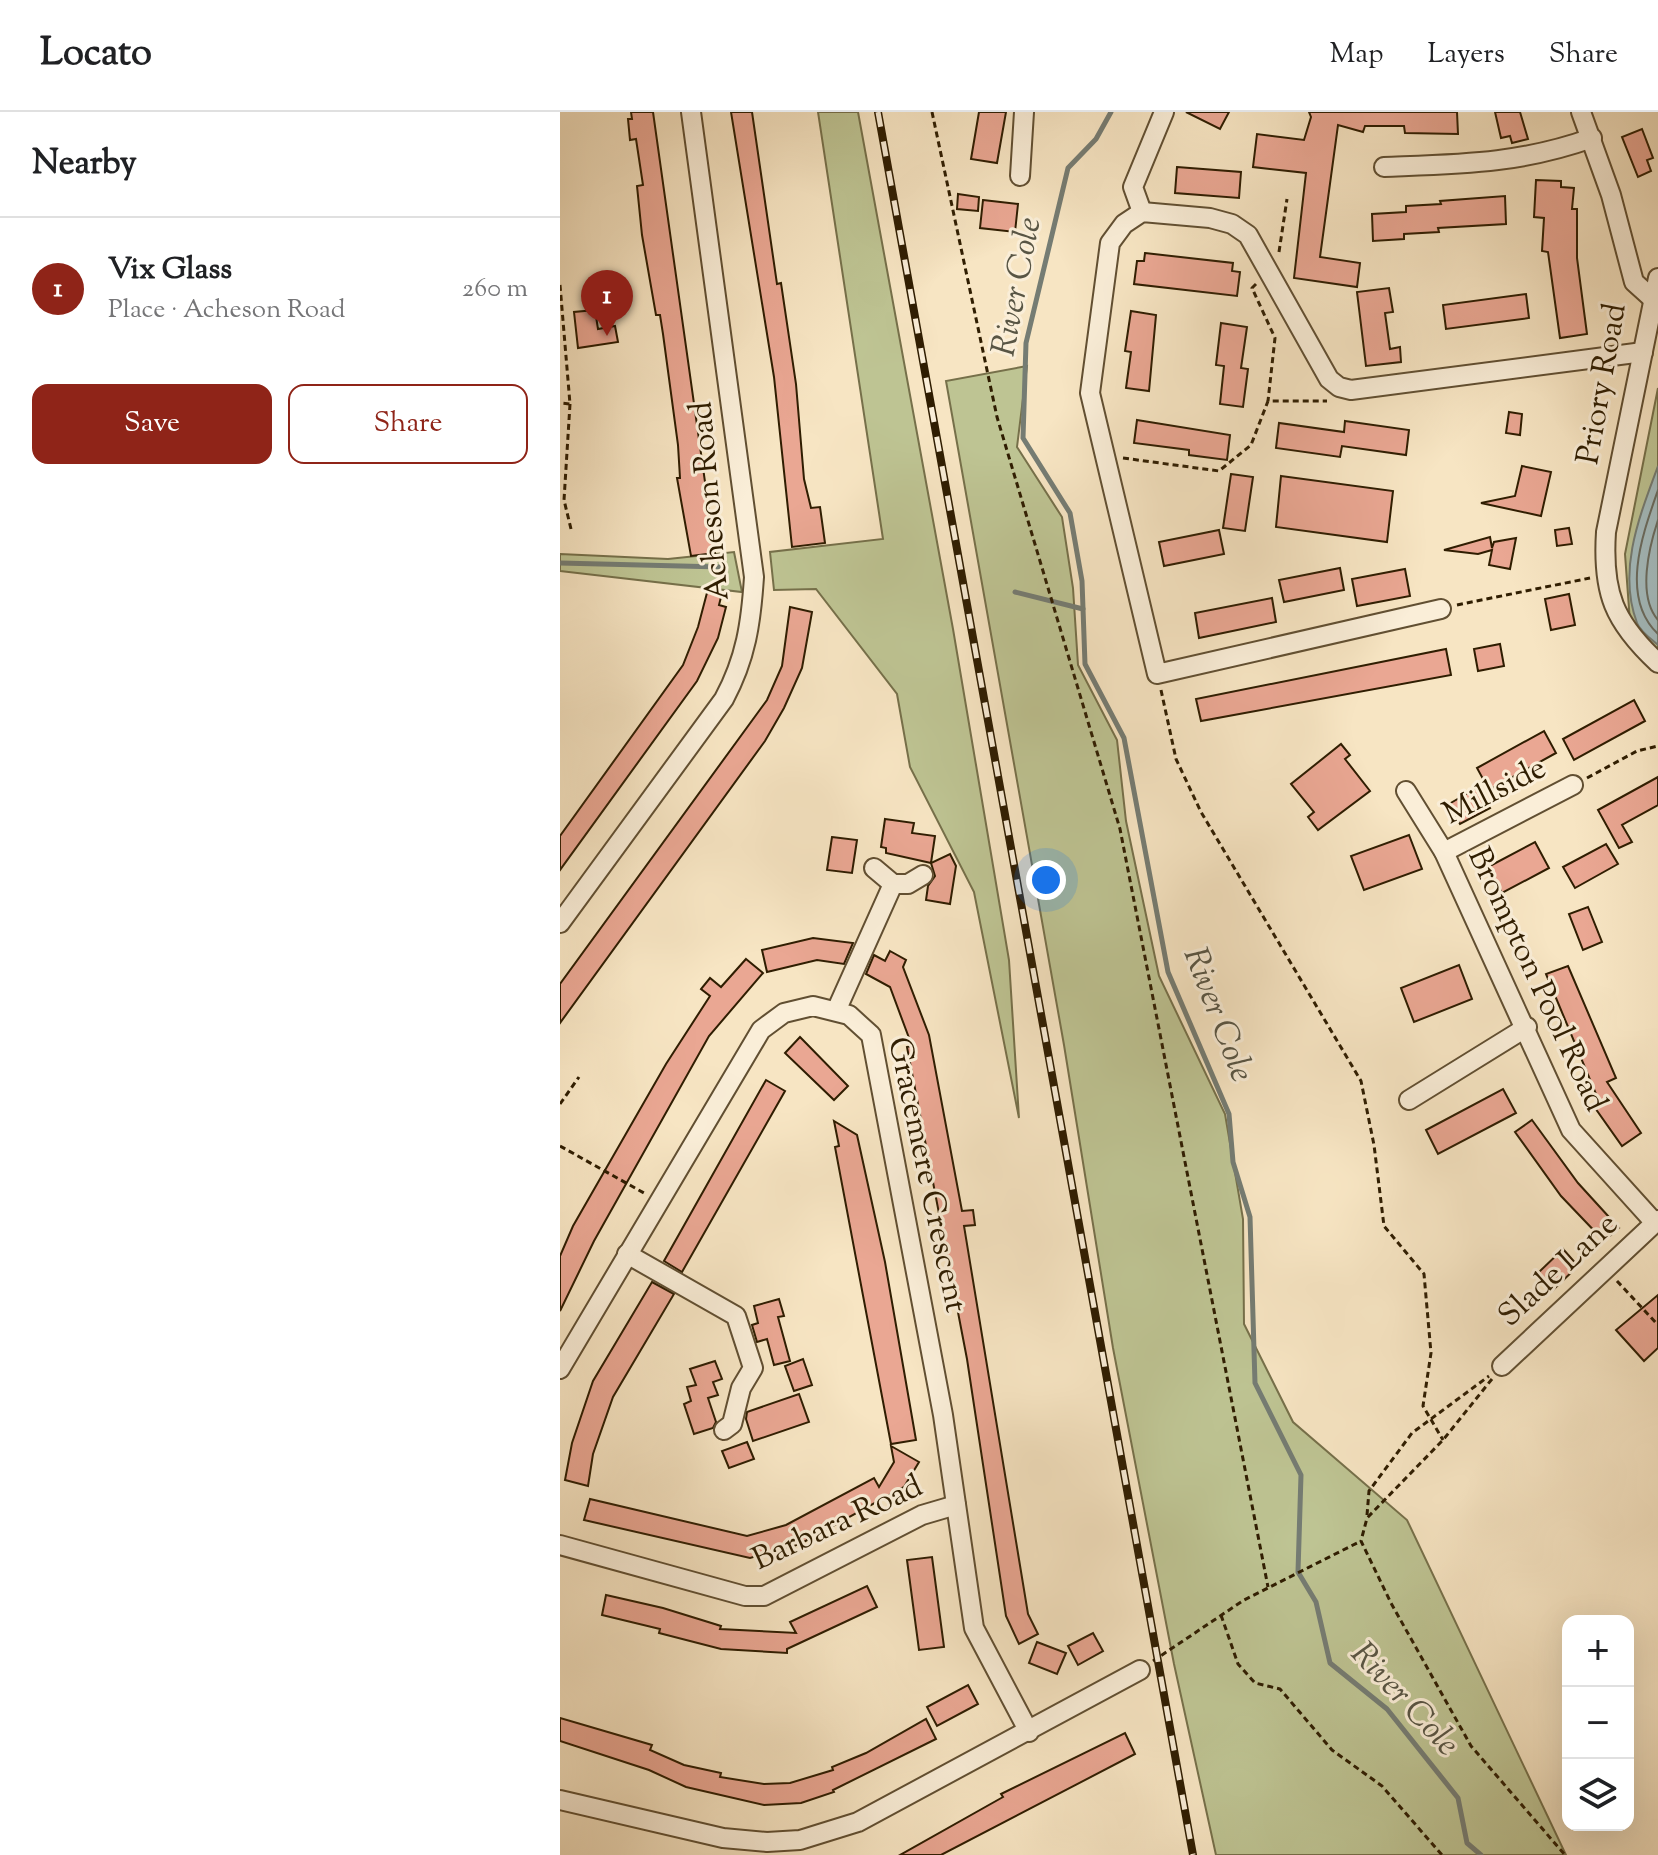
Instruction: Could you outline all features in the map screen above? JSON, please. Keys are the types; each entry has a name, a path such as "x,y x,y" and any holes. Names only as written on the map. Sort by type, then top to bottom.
{"street":[{"name":"Acheson Road","path":"560,923 724,699 741,666 749,630 754,577 691,112"},
{"path":"1020,176 1024,112"},
{"path":"1142,212 1133,187 1164,112"},
{"name":"Priory Road","path":"1581,112 1592,138 1634,282 1654,300 1606,532 1606,575 1609,595 1623,626 1658,663"},
{"path":"1384,167 1500,163 1555,151 1592,138"},
{"path":"1441,609 1157,674 1090,393 1110,243 1124,224 1142,212 1210,218 1232,224 1248,235 1329,379 1339,387 1351,390 1643,352"},
{"path":"1654,300 1658,278"},
{"name":"Millside","path":"1444,852 1573,785"},
{"name":"Brompton Pool Road","path":"1406,791 1444,852 1527,1027 1571,1130 1656,1221"},
{"path":"874,868 893,884 908,884 923,875"},
{"path":"836,1011 893,884"},
{"name":"Gracemere Crescent","path":"560,1369 761,1030 796,1008 813,1006 836,1011 862,1024 871,1035 879,1063 956,1505 974,1628 1029,1732"},
{"path":"1409,1100 1527,1027"},
{"name":"Slade Lane","path":"1502,1366 1656,1221"},
{"path":"627,1254 736,1316 753,1368 741,1388 732,1424 724,1430"},
{"name":"Barbara Road","path":"560,1545 745,1596 764,1596 922,1515 956,1505"},
{"path":"560,1800 723,1838 767,1842 800,1840 858,1822 1140,1670"}],"path":[{"path":"932,112 997,417 1120,829 1268,1587"},
{"path":"560,285 570,404 564,500 571,529"},
{"path":"1104,456 1219,471 1251,445 1268,401 1346,402 1351,390"},
{"path":"560,403 570,404"},
{"path":"1441,609 1606,575"},
{"path":"1157,674 1176,759 1201,812 1361,1081 1374,1145 1384,1226 1424,1274 1431,1353 1423,1406 1443,1440"},
{"path":"1573,785 1637,751 1658,746"},
{"path":"560,1104 579,1077"},
{"path":"560,1146 658,1201"},
{"path":"1606,1269 1658,1325"},
{"path":"1502,1366 1412,1433 1369,1491 1361,1541 1391,1603 1471,1746 1565,1855"},
{"path":"1367,1518 1443,1440 1502,1366"},
{"path":"1140,1670 1268,1587 1361,1541"},
{"path":"1221,1615 1238,1664 1255,1683 1280,1689 1332,1750 1382,1786 1442,1855"}],"green space":[{"path":"818,112 858,112 953,629 1009,960 1019,1118 974,892 910,767 897,694 816,589 774,590 770,552 883,539"},
{"path":"1027,366 1017,447 1062,517 1073,588 1078,665 1117,740 1126,821 1159,976 1225,1114 1243,1219 1244,1324 1293,1422 1407,1520 1566,1855 1216,1855 1174,1664 1113,1348 1064,1045 946,381"},
{"path":"1658,388 1658,653 1630,622 1625,554"},
{"path":"734,552 742,592 560,571 560,554 668,559"}],"water":[{"path":"1658,466 1658,645 1637,623 1629,583 1633,543"}],"building":[{"path":"631,112 653,112 715,553 691,556 677,478 680,478 678,445 663,334 660,315 656,315 642,235 637,186 643,185 636,139 630,140 628,119 632,119"},
{"path":"731,112 752,112 777,284 781,283 796,384 804,479 811,508 820,507 825,543 792,547 774,377"},
{"path":"979,112 1006,112 997,163 971,159"},
{"path":"1186,112 1229,112 1220,129"},
{"path":"1309,112 1457,112 1458,134 1405,133 1404,126 1365,126 1363,132 1338,125 1320,257 1360,263 1357,287 1294,278 1306,173 1253,167 1257,134 1304,140 1311,117"},
{"path":"1495,112 1520,112 1528,139 1512,143 1510,136 1501,138"},
{"path":"1642,129 1653,158 1647,160 1651,171 1638,177 1622,137"},
{"path":"1177,167 1241,172 1239,198 1175,193"},
{"path":"1536,180 1561,181 1561,187 1574,188 1572,209 1577,209 1577,258 1587,334 1560,338 1548,252 1542,251 1544,218 1534,217"},
{"path":"958,194 979,197 978,211 957,209"},
{"path":"1505,196 1506,224 1438,228 1439,232 1404,234 1404,239 1373,241 1372,214 1406,212 1406,206 1441,204 1440,201"},
{"path":"983,200 1018,204 1015,232 980,228"},
{"path":"1145,253 1233,263 1232,271 1240,272 1237,296 1134,284 1137,261 1144,261"},
{"path":"1389,288 1393,312 1385,313 1390,349 1400,347 1401,362 1366,366 1357,292"},
{"path":"1526,294 1529,318 1446,329 1443,305"},
{"path":"595,310 598,329 615,326 618,342 578,348 574,312"},
{"path":"1131,311 1156,315 1149,391 1126,388 1131,352 1125,351"},
{"path":"1221,323 1247,327 1241,368 1248,369 1243,407 1220,404 1224,366 1216,365"},
{"path":"1509,412 1522,414 1520,435 1506,433"},
{"path":"1137,420 1230,435 1227,460 1189,455 1189,450 1134,443"},
{"path":"1345,421 1409,430 1406,455 1342,446 1340,457 1276,448 1279,423 1344,432"},
{"path":"1522,466 1551,472 1541,516 1481,503 1515,496"},
{"path":"1231,474 1253,477 1245,531 1223,528"},
{"path":"1281,476 1393,491 1387,542 1276,527"},
{"path":"1569,528 1572,544 1557,546 1555,530"},
{"path":"1219,530 1224,554 1164,566 1159,542"},
{"path":"1490,537 1492,548 1494,542 1516,538 1510,569 1489,565 1492,550 1478,554 1444,550"},
{"path":"1340,568 1344,590 1284,602 1279,580"},
{"path":"1405,569 1410,596 1357,606 1352,579"},
{"path":"708,589 722,593 719,605 726,607 718,638 697,681 560,870 560,836 683,665"},
{"path":"1569,594 1575,625 1551,630 1545,599"},
{"path":"1272,598 1276,622 1199,638 1195,613"},
{"path":"790,607 812,612 802,668 784,708 765,741 560,1023 560,984 767,700 782,666"},
{"path":"1500,644 1504,666 1478,671 1474,649"},
{"path":"1446,649 1451,675 1201,721 1196,699"},
{"path":"1634,700 1645,721 1574,760 1563,739"},
{"path":"1544,731 1556,753 1489,790 1477,768"},
{"path":"1341,744 1350,755 1345,759 1370,791 1318,830 1308,817 1314,812 1291,784"},
{"path":"1658,777 1658,805 1622,825 1632,842 1619,848 1598,810"},
{"path":"1478,787 1490,808 1460,824 1449,804"},
{"path":"885,819 914,823 912,833 935,836 931,863 886,853 886,848 881,847"},
{"path":"1409,835 1422,869 1364,890 1351,856"},
{"path":"832,837 857,840 852,873 827,870"},
{"path":"1535,842 1549,868 1502,893 1488,867"},
{"path":"1606,844 1618,864 1575,888 1563,867"},
{"path":"950,854 956,866 950,904 926,900 928,886 935,876 931,863"},
{"path":"1588,907 1602,942 1583,950 1569,914"},
{"path":"813,938 853,943 844,964 817,960 767,972 762,950"},
{"path":"890,951 906,960 903,967 929,1035 962,1211 973,1210 975,1225 964,1226 1028,1614 1038,1634 1019,1644 1006,1616 967,1359 907,1047 912,1046 890,987 866,974 874,955 885,961"},
{"path":"746,959 763,973 709,1036 594,1241 560,1311 560,1256 573,1226 666,1064 710,996 701,989 710,978 721,987"},
{"path":"1459,965 1472,999 1414,1022 1401,988"},
{"path":"1568,966 1616,1078 1607,1082 1641,1133 1622,1146 1593,1105 1599,1101 1546,974"},
{"path":"800,1037 848,1086 834,1100 785,1053"},
{"path":"766,1080 785,1091 682,1272 664,1261"},
{"path":"1503,1089 1516,1113 1438,1154 1426,1130"},
{"path":"1532,1120 1578,1183 1619,1228 1604,1241 1561,1196 1515,1132"},
{"path":"834,1121 857,1135 885,1262 916,1440 891,1444 835,1147 839,1146"},
{"path":"1563,1249 1578,1266 1553,1290 1538,1273"},
{"path":"652,1282 674,1294 613,1397 593,1454 588,1486 565,1480 572,1443 593,1381"},
{"path":"1658,1295 1658,1348 1644,1361 1616,1330"},
{"path":"779,1299 784,1316 778,1317 790,1361 774,1365 767,1339 757,1342 752,1325 758,1323 754,1306"},
{"path":"803,1359 812,1385 794,1391 785,1366"},
{"path":"715,1361 722,1379 713,1382 718,1395 708,1398 716,1422 713,1428 694,1434 684,1404 691,1401 687,1387 696,1385 690,1369"},
{"path":"799,1394 809,1422 753,1441 747,1412"},
{"path":"747,1442 754,1459 729,1468 722,1451"},
{"path":"891,1446 919,1462 904,1487 800,1544 750,1558 584,1520 590,1499 747,1536 786,1525 874,1478 879,1487 894,1462"},
{"path":"932,1557 944,1647 919,1650 907,1560"},
{"path":"867,1586 877,1607 787,1649 787,1653 721,1649 659,1633 660,1629 602,1615 606,1595 663,1608 721,1626 720,1629 796,1633 790,1622"},
{"path":"1093,1633 1103,1651 1078,1665 1068,1646"},
{"path":"1037,1642 1066,1653 1057,1674 1029,1663"},
{"path":"968,1685 978,1704 937,1726 927,1707"},
{"path":"560,1718 652,1745 650,1750 684,1765 721,1773 720,1777 764,1784 790,1783 833,1770 832,1767 866,1753 926,1719 936,1739 834,1792 801,1803 764,1805 686,1787 649,1770 560,1741"},
{"path":"1125,1733 1135,1754 941,1855 900,1855 1003,1797 1001,1794"}],"waterway":[{"name":"River Cole","path":"1111,112 1096,139 1068,168 1026,343 1023,438 1070,513 1082,581 1085,664 1124,738 1168,972 1229,1114 1233,1162 1250,1217 1255,1383 1301,1475 1298,1572 1316,1602 1330,1663 1387,1709 1458,1798 1467,1843 1481,1855"},
{"path":"560,563 721,567"},
{"path":"1015,592 1083,609"}],"railway":[{"path":"878,112 1193,1855"}],"place":[{"name":"Vix Glass","path":"607,336"}]}
